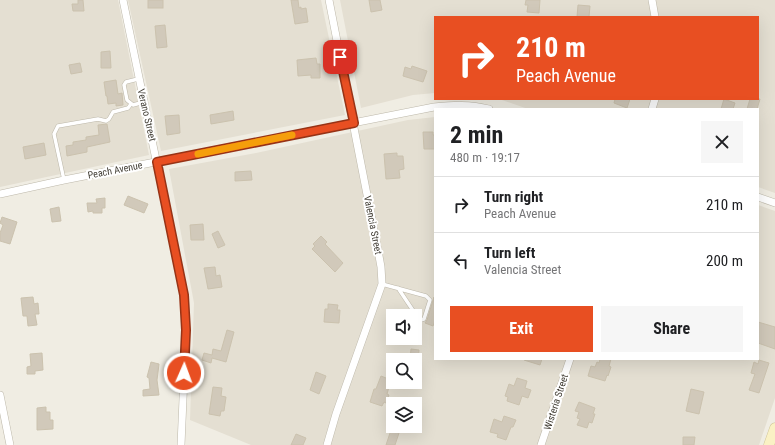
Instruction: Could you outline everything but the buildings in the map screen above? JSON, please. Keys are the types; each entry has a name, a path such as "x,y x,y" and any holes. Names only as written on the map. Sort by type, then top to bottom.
{"street":[{"name":"Verano Street","path":"122,0 184,295 186,330 181,445"},
{"name":"Valencia Street","path":"327,445 336,414 382,284 381,267 329,0"},
{"path":"652,0 655,16"},
{"name":"Peach Avenue","path":"0,194 434,107 456,104 484,108"},
{"path":"759,197 775,203"},
{"name":"Wisteria Street","path":"541,445 570,360"},
{"path":"0,395 10,445"},
{"path":"769,445 775,428"}],"lane":[{"path":"131,104 127,100 124,85 126,82 138,79"},
{"path":"64,180 54,134 58,126 98,119 106,121 113,112 128,108 131,104 144,102"},
{"path":"382,284 398,288 426,296 430,300 424,319 421,320 418,318 398,288"}],"shaded area":[{"path":"0,0 118,0 149,155 0,187"},
{"path":"128,0 321,0 345,115 161,151"},
{"path":"340,0 775,0 775,193 759,187 759,108 525,108 502,100 759,100 759,16 434,16 434,93 413,95 361,108"},
{"path":"434,117 434,360 759,360 759,205 775,211 775,398 759,445 251,445 190,420 194,303 169,169 256,153 408,120"}],"slow traffic":[{"path":"198,154 292,135"}],"route":[{"path":"184,373 186,330 184,295 157,162 354,123 340,57"}]}
